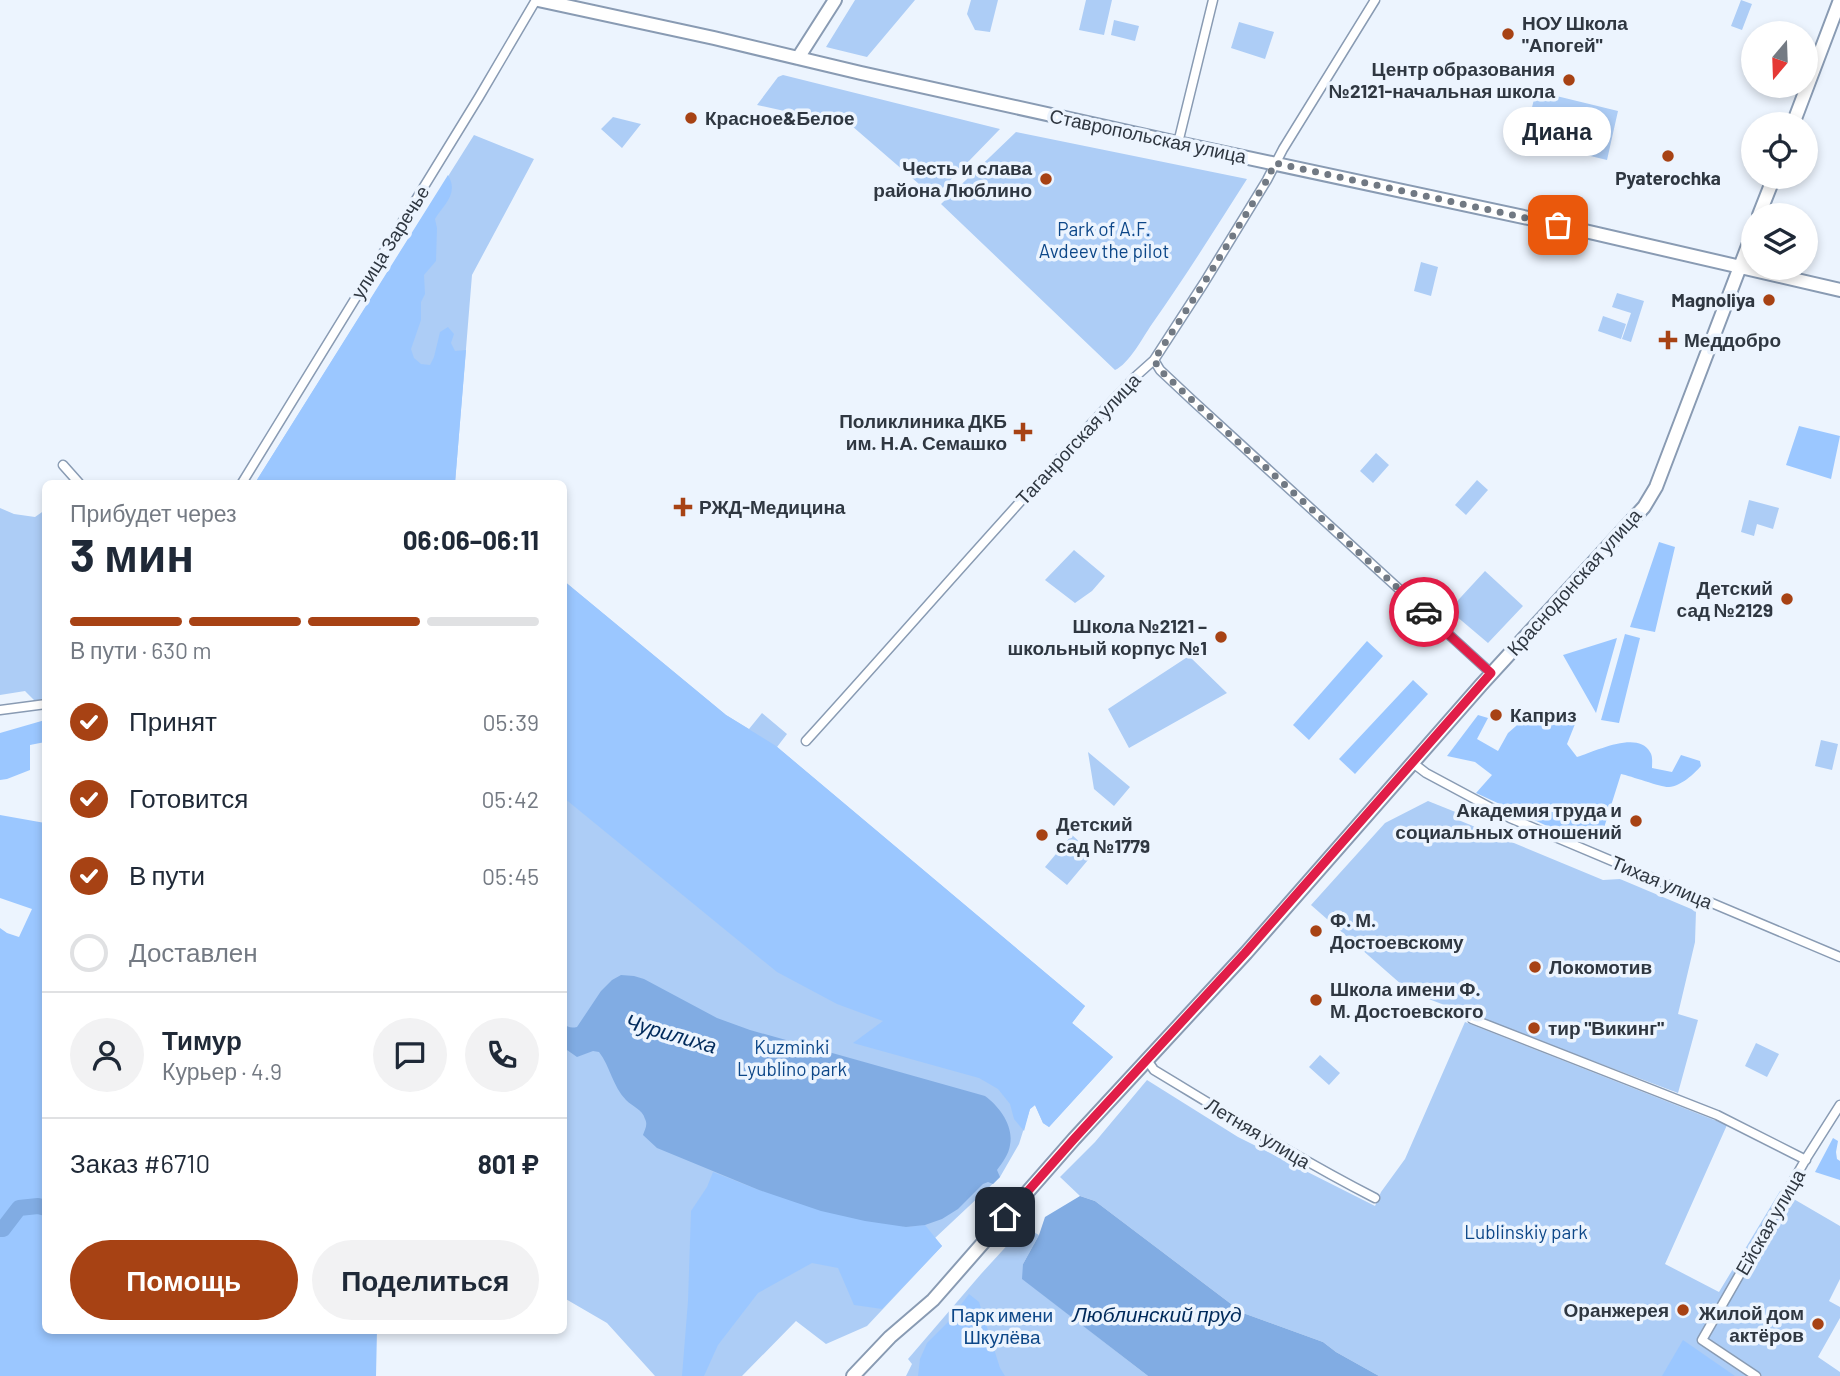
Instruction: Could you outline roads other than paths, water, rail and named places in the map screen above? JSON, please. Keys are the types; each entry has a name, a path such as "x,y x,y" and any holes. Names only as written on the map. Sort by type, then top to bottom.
{"main road":[{"name":"Ставропольская улица","path":"537,0 1533,219 1840,290"},
{"path":"799,58 835,0"},
{"path":"1798,112 1840,0"},
{"name":"Краснодонская улица","path":"853,1376 890,1337 933,1300 1074,1139 1245,953 1491,673 1644,507 1656,487 1741,263"}],"street":[{"name":"улица Заречье","path":"244,480 537,0"},
{"path":"1178,143 1213,0"},
{"name":"Таганрогская улица","path":"806,741 1023,498 1154,360 1204,283 1375,0"},
{"path":"1154,360 1160,370 1491,673"},
{"path":"63,465 76,480"},
{"path":"0,710 42,705"},
{"name":"Тихая улица","path":"1413,763 1426,773 1510,818 1840,957"},
{"path":"1472,1019 1717,1115 1806,1160"},
{"name":"Летняя улица","path":"1147,1060 1154,1070 1211,1105 1317,1168 1375,1198"},
{"name":"Ейская улица","path":"1756,1376 1702,1340 1840,1105"}],"water":[{"path":"621,975 644,979 717,1018 750,1030 985,1096 1000,1111 1010,1131 1009,1148 997,1170 1000,1177 993,1184 983,1184 958,1209 942,1219 925,1225 906,1227 821,1211 759,1190 657,1148 643,1135 646,1125 644,1116 622,1095 599,1052 593,1051 577,1057 567,1050 567,1026 577,1027 601,991"},
{"name":"Люблинский пруд","path":"1080,1196 1095,1201 1243,1313 1323,1342 1379,1376 1148,1376 1022,1279 1023,1264 1039,1235 1045,1217"}],"waterway":[{"name":"Чурилиха","path":"0,1229 3,1229 19,1208 42,1207"}],"place":[{"name":"НОУ Школа \"Апогей\"","path":"1508,34"},
{"name":"Центр образования №2121-начальная школа","path":"1569,80"},
{"name":"Красное&Белое","path":"691,118"},
{"name":"Pyaterochka","path":"1668,156"},
{"name":"Честь и слава района Люблино","path":"1046,179"},
{"name":"Диана","path":"1558,225"},
{"name":"Magnoliya","path":"1769,300"},
{"name":"Меддобро","path":"1668,340"},
{"name":"Поликлиника ДКБ им. Н.А. Семашко","path":"1023,432"},
{"name":"РЖД-Медицина","path":"683,507"},
{"name":"Детский сад №2129","path":"1787,599"},
{"name":"Школа №2121 – школьный корпус №1","path":"1221,637"},
{"name":"Каприз","path":"1496,715"},
{"name":"Академия труда и социальных отношений","path":"1636,821"},
{"name":"Детский сад №1779","path":"1042,835"},
{"name":"Ф. М. Достоевскому","path":"1316,931"},
{"name":"Локомотив","path":"1535,967"},
{"name":"Школа имени Ф. М. Достоевского","path":"1316,1000"},
{"name":"тир \"Викинг\"","path":"1534,1028"},
{"name":"Оранжерея","path":"1683,1310"},
{"name":"Жилой дом актёров","path":"1818,1324"}],"park label":[{"name":"Park of A.F. Avdeev the pilot","path":"1104,240"},
{"name":"Kuzminki Lyublino park","path":"792,1058"},
{"name":"Lublinskiy park","path":"1526,1232"},
{"name":"Парк имени Шкулёва","path":"1002,1326"}]}
